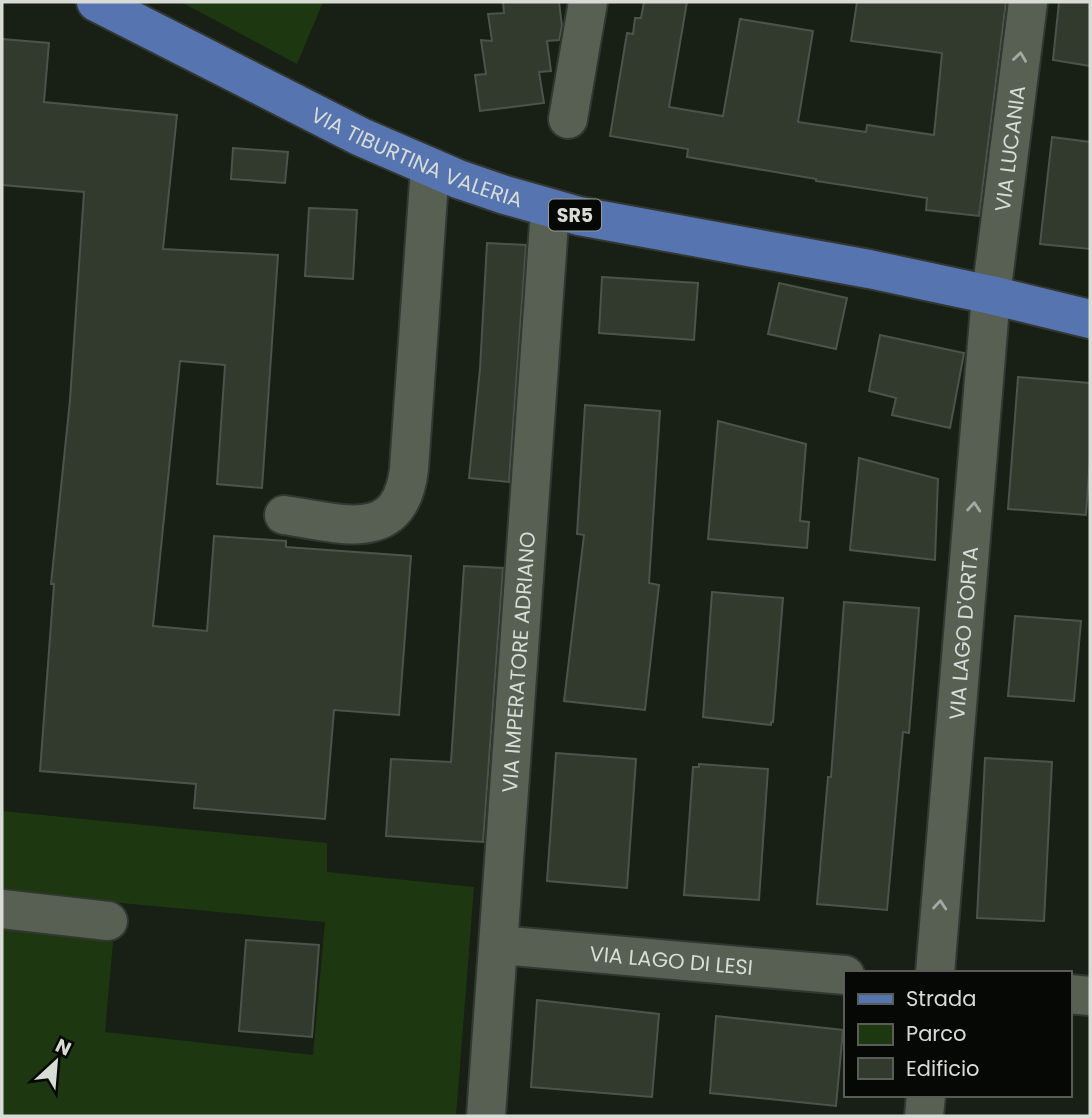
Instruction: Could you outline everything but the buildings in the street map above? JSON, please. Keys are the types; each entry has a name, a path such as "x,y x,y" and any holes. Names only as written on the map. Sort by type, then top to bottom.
{"main road":[{"name":"VIA TIBURTINA VALERIA","path":"96,2 361,136 484,188 550,209 991,295 1090,319"}],"street":[{"path":"568,119 588,2"},
{"name":"VIA LUCANIA","path":"991,295 1028,2"},
{"path":"285,515 365,525 385,519 400,503 409,469 430,167"},
{"name":"VIA IMPERATORE ADRIANO","path":"486,1116 550,209"},
{"name":"VIA LAGO D'ORTA","path":"935,971 991,295"},
{"path":"2,909 108,921"},
{"name":"VIA LAGO DI LESI","path":"499,945 844,975"},
{"path":"1071,994 1090,996"},
{"path":"924,1116 926,1097"}],"green space":[{"path":"181,2 323,2 297,64"},
{"path":"2,811 327,843 327,872 474,887 456,1116 2,1116 2,917 114,931 105,1032 313,1055 325,922 2,892"}]}
